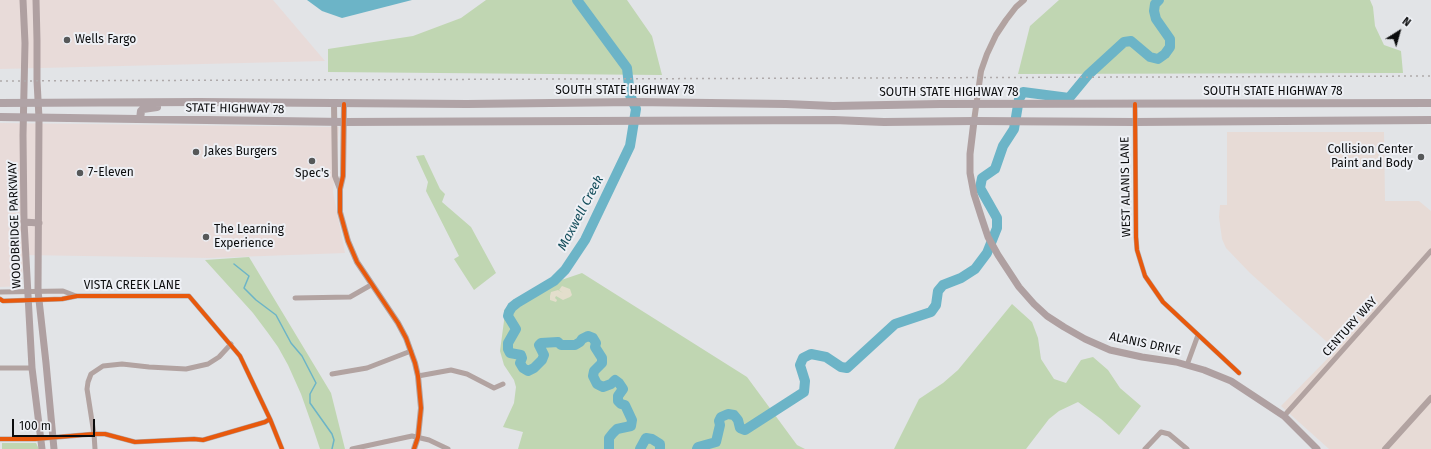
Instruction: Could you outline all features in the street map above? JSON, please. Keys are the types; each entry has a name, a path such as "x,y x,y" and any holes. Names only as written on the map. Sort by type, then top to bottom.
{"main road":[{"name":"WOODBRIDGE PARKWAY","path":"23,0 25,43 24,222 32,368 42,438 42,449"},
{"name":"WOODBRIDGE PARKWAY","path":"36,0 39,118 38,292 54,449"},
{"name":"STATE HIGHWAY 78","path":"0,103 199,102 467,104"},
{"path":"140,119 141,111 148,107 189,107 199,102"},
{"name":"SOUTH STATE HIGHWAY 78","path":"467,104 656,103 786,104 833,106 1431,103"},
{"name":"STATE HIGHWAY 78","path":"0,117 334,122 834,120 884,122 974,120"},
{"path":"974,120 1135,122 1431,120"},
{"name":"ALANIS DRIVE","path":"974,120 970,154 970,173 974,194 988,237 1019,287 1034,304 1047,316 1085,339 1110,350 1187,365 1231,381 1284,416 1317,449"},
{"path":"24,222 39,223"}],"street":[{"path":"974,120 982,71 987,54 996,34 1016,7 1024,0"},
{"path":"334,103 335,176 340,189"},
{"path":"344,104 344,163 340,189 340,212 348,241 357,262 398,324 411,351 418,376 421,408 418,437 414,449"},
{"name":"WEST ALANIS LANE","path":"1135,104 1136,237 1140,261 1145,276 1162,302 1239,373"},
{"path":"335,162 344,163"},
{"name":"CENTURY WAY","path":"1284,416 1431,251"},
{"path":"295,298 350,297 371,285"},
{"name":"VISTA CREEK LANE","path":"0,292 63,292 77,296"},
{"name":"VISTA CREEK LANE","path":"0,300 62,299 77,296 189,296 240,356 270,419 282,449"},
{"path":"1187,365 1198,335"},
{"path":"95,449 87,389 91,374 103,366 122,364 186,369 208,364 219,358 231,344"},
{"path":"332,374 367,368 411,351"},
{"path":"0,368 32,368"},
{"path":"418,376 451,370 467,374 494,388 502,384"},
{"path":"1386,449 1431,398"},
{"path":"0,439 53,438 105,434 134,442 194,439 203,440 265,422 270,419"},
{"path":"1145,449 1161,432 1169,434 1187,449"},
{"path":"352,449 409,436 429,440 448,449"}],"shaded area":[{"path":"0,0 273,0 325,61 0,69"},
{"path":"0,123 339,127 333,192 345,253 209,258 23,255 22,286 0,287"},
{"path":"1227,132 1384,132 1385,201 1419,201 1431,211 1431,449 1329,449 1281,406 1336,350 1250,273 1226,248 1222,239 1219,217 1220,205 1227,205"}],"green space":[{"path":"486,0 627,0 652,36 662,75 328,72 328,49 413,36 461,18"},
{"path":"1059,0 1370,0 1373,7 1375,26 1384,45 1401,51 1403,73 1018,74 1030,26"},
{"path":"424,155 440,189 445,194 442,202 471,227 496,273 474,290 454,259 459,256 426,191 428,182 416,156"},
{"path":"249,257 331,393 345,449 320,449 301,394 278,347 253,313 205,260"},
{"path":"582,273 747,377 797,445 805,449 518,449 523,432 503,427 514,403 516,387 514,380 504,365 500,351 504,310 529,291"},
{"path":"1012,304 1032,322 1038,338 1041,359 1054,379 1066,383 1081,360 1093,357 1108,370 1120,388 1141,406 1119,435 1078,402 1059,411 1049,419 1026,449 894,449 919,399 943,383 958,370"},
{"path":"2,443 36,443 39,449 2,449"}],"sand":[{"path":"562,286 570,289 572,295 563,300 556,296 556,302 550,300 551,292 558,290 563,293 559,290"}],"water":[{"path":"307,0 412,0 342,18 322,11"}],"waterway":[{"name":"Maxwell Creek","path":"577,0 627,68 630,95 636,109 630,146 585,240 565,270 554,281 512,307 508,316 516,329 508,343 508,349 510,353 521,355 522,358 520,363 523,368 528,371 534,368 542,360 544,355 539,345 541,343 558,342 561,345 575,345 588,336 593,338 596,343 595,347 602,358 602,363 594,371 593,376 597,384 603,387 611,384 615,380 619,383 623,389 618,396 618,401 625,405 632,420 631,426 617,429 609,438 609,449"},
{"path":"697,449 698,447 716,442 721,417 728,414 734,415 738,420 740,428 745,430 804,392 805,381 800,365 803,358 811,354 826,357 841,367 847,368 895,324 931,312 936,305 938,291 943,285 961,278 975,269 987,253 997,228 997,218 980,188 982,178 995,169 1003,146 1014,129 1019,99 1023,92 1069,98 1088,75 1124,42 1131,41 1150,57 1158,59 1165,54 1170,47 1170,39 1156,19 1154,11 1155,4 1159,0"},
{"path":"234,264 249,276 244,288 256,300 276,315 291,343 302,356 316,383 310,394 310,403 332,434 334,440 332,449"},
{"name":"Maxwell Creek","path":"640,449 646,438 652,439 660,444 660,449"}],"railway":[{"path":"0,81 1431,76"}],"cycle path":[{"path":"344,104 343,176 340,189 340,212 348,241 357,262 398,323 406,338 415,363 418,376 421,408 418,437 414,449"},
{"path":"1135,104 1136,237 1137,250 1145,276 1163,302 1239,373"},
{"path":"0,299 3,301 62,299 77,296 189,296 240,356 270,419 282,449"},
{"path":"0,439 35,439 105,434 135,442 194,439 203,440 265,422 270,419"}],"place":[{"name":"Wells Fargo","path":"67,40"},
{"name":"Jakes Burgers","path":"196,152"},
{"name":"Collision Center Paint and Body","path":"1421,157"},
{"name":"Spec's","path":"312,161"},
{"name":"7-Eleven","path":"80,173"},
{"name":"The Learning Experience","path":"206,237"}]}
